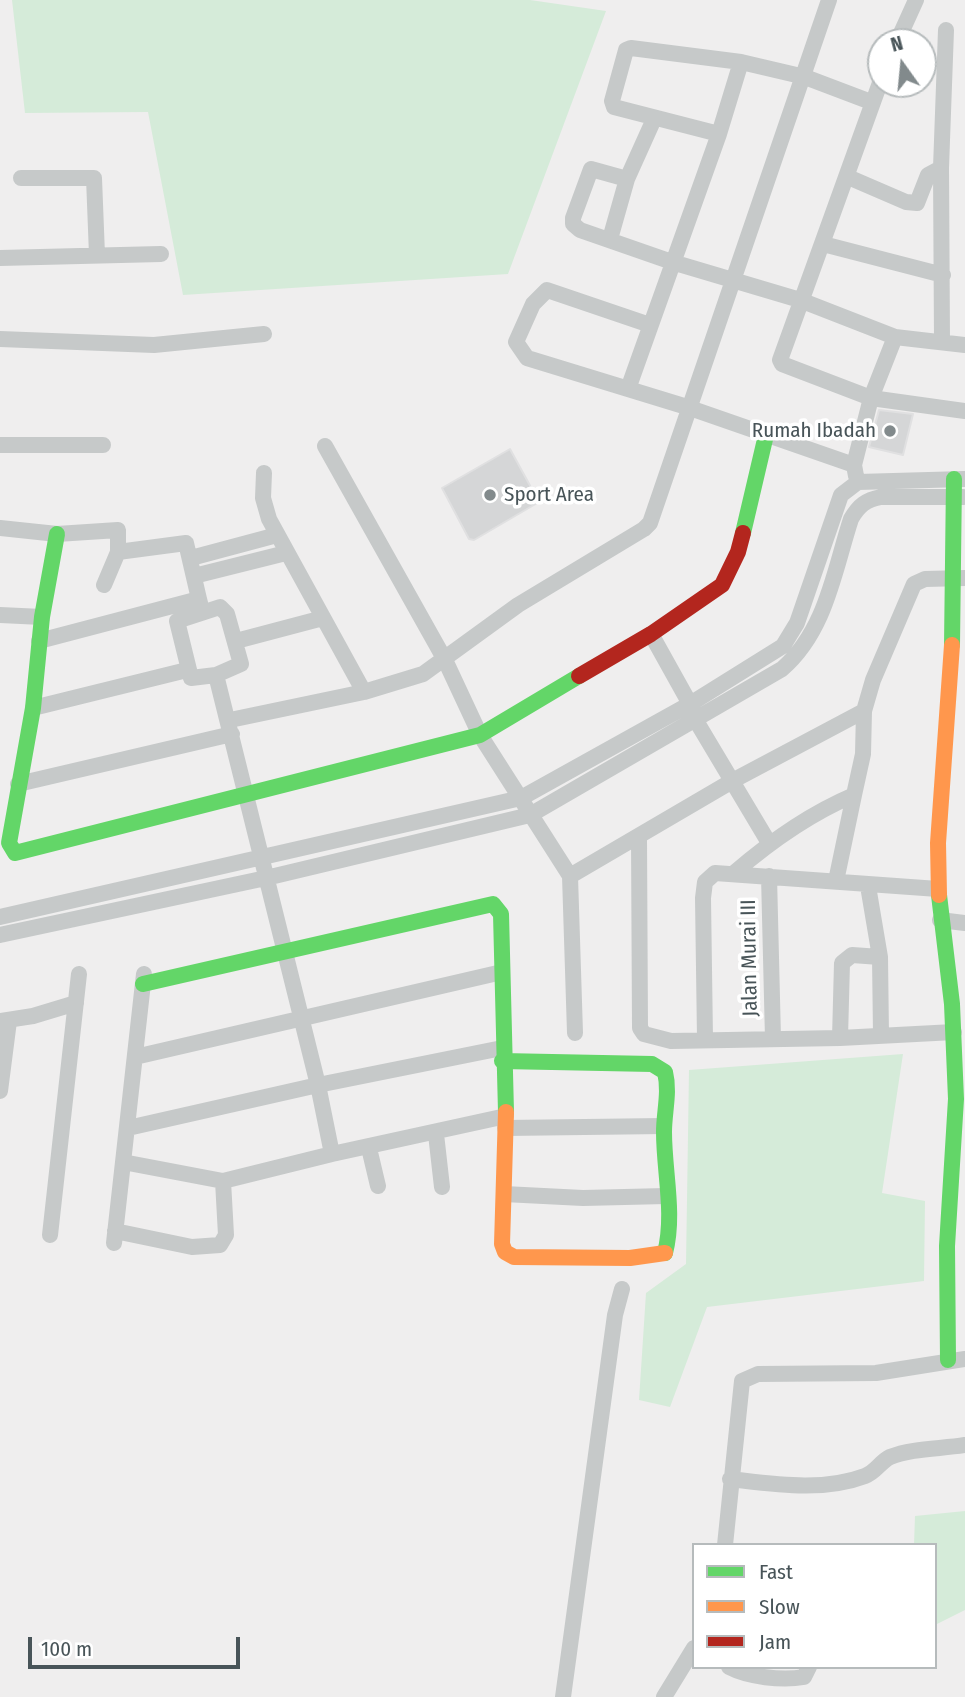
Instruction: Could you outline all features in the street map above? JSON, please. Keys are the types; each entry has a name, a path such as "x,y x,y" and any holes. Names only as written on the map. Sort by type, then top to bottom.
{"street":[{"path":"18,784 423,674 518,605 644,529 653,516 687,407 805,77 829,0"},
{"path":"903,28 916,0"},
{"path":"942,341 941,168 946,30"},
{"path":"719,134 614,107 612,101 626,50 631,48 741,62 805,77 871,102"},
{"path":"628,389 719,134 741,62"},
{"path":"873,98 848,177 779,356 781,363 871,398 965,411"},
{"path":"610,239 627,179 654,119"},
{"path":"848,177 906,202 918,202 928,175 941,168"},
{"path":"627,179 591,169 573,224 580,230 672,262 800,300 895,337 965,345"},
{"path":"22,178 94,178 97,255"},
{"path":"823,244 943,275"},
{"path":"0,258 161,254"},
{"path":"650,325 547,290 533,303 516,342 527,358 687,407 766,435 856,474 959,479 958,647 941,765 937,889 940,920 958,1005 954,1032 956,1099 947,1246 948,1360"},
{"path":"0,339 154,345 264,334"},
{"path":"0,935 266,878 530,815 692,711 716,686 783,646 797,624 841,495 856,474 871,398 895,337"},
{"path":"57,534 41,617 33,708 9,843 15,853 247,797 480,735 651,634 722,585 738,552 766,435"},
{"path":"0,445 103,445"},
{"path":"325,446 445,660 480,735 570,876 575,1033"},
{"path":"264,472 263,498 277,536 364,692"},
{"path":"0,917 521,799 692,711 727,700 782,669 808,643 816,630 851,519 858,507 869,499 959,497"},
{"path":"0,528 57,534 115,529 118,533 118,552 104,585"},
{"path":"191,558 277,536"},
{"path":"118,552 186,542 200,605"},
{"path":"194,576 286,552"},
{"path":"836,881 863,754 864,711 873,680 908,592 914,584 925,579 959,578"},
{"path":"39,641 200,605 220,607 225,609 241,664 216,675 195,679 187,670 177,621 200,605"},
{"path":"0,615 41,617"},
{"path":"236,641 323,618"},
{"path":"651,634 692,711 769,843"},
{"path":"33,708 187,670"},
{"path":"216,675 318,1085 332,1154"},
{"path":"716,686 727,700"},
{"path":"570,876 734,780 864,711"},
{"path":"734,873 769,843 830,805 854,795"},
{"path":"639,838 640,1028 644,1034 657,1039 705,1039 840,1038 954,1032"},
{"path":"705,1039 705,882 715,873 937,889"},
{"name":"Jalan Murai III","path":"769,876 773,1038"},
{"path":"868,886 880,957 881,1035"},
{"path":"128,1128 318,1085 502,1055 652,1064 665,1072 667,1080 664,1126 667,1248 661,1255 514,1257 505,1252 502,1244 506,1122 502,1055 500,914 493,904 285,953 144,978 114,1237 192,1247 220,1245 226,1235 223,1181"},
{"path":"940,920 965,923"},
{"path":"840,1038 842,963 852,955 880,957"},
{"path":"135,1057 502,972"},
{"path":"50,1235 79,974"},
{"path":"0,1091 5,1021 76,1003"},
{"path":"123,1162 223,1181 332,1154 506,1122 664,1126"},
{"path":"436,1134 442,1187"},
{"path":"369,1148 378,1186"},
{"path":"504,1194 583,1198 666,1196"},
{"path":"563,1697 615,1315 622,1290"},
{"path":"725,1543 742,1381 758,1374 876,1373 965,1359"},
{"path":"730,1479 782,1485 837,1482 864,1477 880,1469 891,1457 965,1444"},
{"path":"664,1697 692,1651"},
{"path":"735,1669 752,1675 796,1678 804,1677 808,1669"}],"green space":[{"path":"12,0 530,0 606,11 508,274 183,295 148,112 25,113"},
{"path":"903,1054 882,1193 925,1201 924,1281 707,1307 670,1407 639,1400 646,1293 686,1264 689,1070"},
{"path":"965,1511 965,1610 937,1624 937,1543 914,1543 915,1516"}],"building":[{"name":"Rumah Ibadah","path":"879,410 913,414 903,455 869,447"},
{"name":"Sport Area","path":"510,449 539,502 474,540 469,539 442,488"}],"traffic: fast":[{"path":"743,533 766,435"},
{"path":"952,645 954,479"},
{"path":"57,534 42,617 33,708 9,843 15,853 480,735 579,676"},
{"path":"939,895 952,1004 956,1099 947,1246 948,1360"},
{"path":"143,984 493,904 501,914 506,1112"},
{"path":"502,1061 652,1064 665,1072 667,1094 664,1147 669,1208 665,1253"}],"traffic: slow":[{"path":"939,895 938,843 952,645"},
{"path":"506,1112 502,1244 505,1252 514,1257 630,1258 665,1253"}],"traffic: jam":[{"path":"579,676 651,634 722,585 738,552 743,533"}],"place":[{"name":"Rumah Ibadah","path":"890,431"},
{"name":"Sport Area","path":"490,495"}]}
